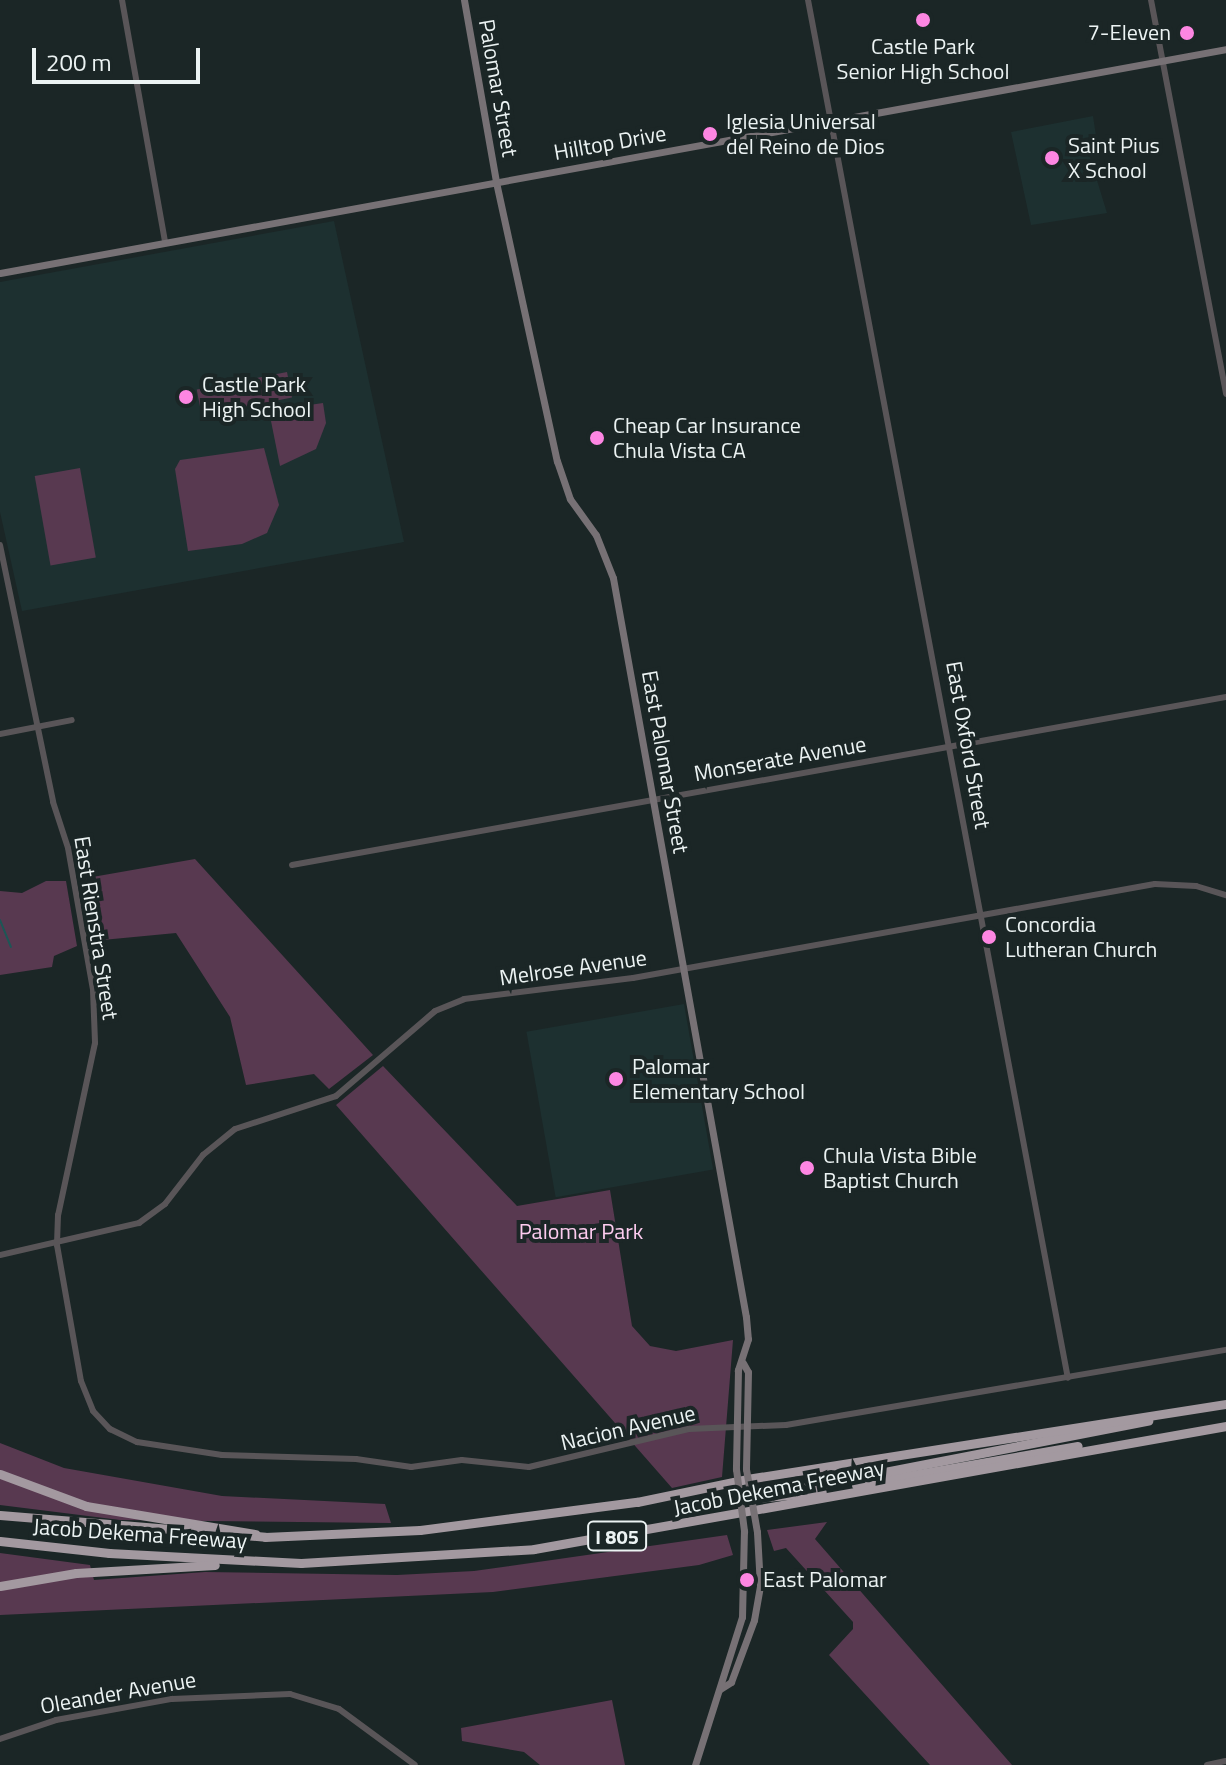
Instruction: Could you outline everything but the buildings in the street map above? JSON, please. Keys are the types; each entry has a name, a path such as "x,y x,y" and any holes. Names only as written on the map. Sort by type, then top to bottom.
{"highway":[{"path":"834,1486 1226,1404"},
{"name":"Jacob Dekema Freeway","path":"0,1515 265,1537 354,1535 533,1518 925,1449 1226,1404"},
{"path":"740,1500 1226,1425"},
{"name":"Jacob Dekema Freeway","path":"0,1541 124,1554 301,1563 534,1549 1226,1425"},
{"path":"0,1474 86,1506 240,1527 265,1537"},
{"path":"0,1586 112,1570 301,1563"}],"main road":[{"name":"Palomar Street","path":"464,0 496,182"},
{"name":"Hilltop Drive","path":"0,273 1226,49"},
{"name":"East Palomar Street","path":"496,182 561,473 613,578 746,1317 743,1363 738,1370 736,1469 747,1580 742,1617 695,1765"},
{"name":"East Palomar Street","path":"720,1689 731,1682 754,1620 760,1586 757,1532 746,1469 748,1372 743,1363"}],"street":[{"path":"122,0 165,242"},
{"name":"East Oxford Street","path":"808,0 1068,1378"},
{"path":"1151,0 1226,394"},
{"name":"East Rienstra Street","path":"0,545 53,802 68,848 96,1023 58,1215 57,1245 81,1381 93,1411"},
{"name":"Monserate Avenue","path":"292,865 1226,697"},
{"path":"0,734 72,720"},
{"name":"Melrose Avenue","path":"0,1255 57,1245 145,1220 178,1190 203,1155 235,1129 336,1096 452,1003 683,970 1155,884 1196,886 1226,895"},
{"name":"Nacion Avenue","path":"93,1411 110,1429 137,1442 222,1455 356,1459 411,1467 462,1460 547,1465 689,1429 745,1430 1226,1350"},
{"name":"Oleander Avenue","path":"0,1739 56,1720 172,1699 290,1694 339,1709 415,1765"},
{"path":"1207,1765 1226,1761"}],"shaded area":[{"name":"Saint Pius X School","path":"1093,116 1096,136 1084,138 1107,213 1031,225 1011,132"},
{"name":"Castle Park High School","path":"334,221 404,542 22,611 0,512 0,282"},
{"name":"Palomar Elementary School","path":"684,1004 713,1169 556,1197 526,1032"}],"green space":[{"path":"287,372 292,398 202,415 197,390"},
{"path":"323,403 326,423 316,449 280,466 270,416 275,410"},
{"path":"264,448 279,505 267,533 242,544 188,551 175,469 180,460"},
{"path":"80,468 96,558 51,566 35,476"},
{"path":"195,859 373,1055 329,1089 314,1074 246,1085 230,1017 176,933 92,941 81,879"},
{"path":"46,881 66,881 77,946 54,956 52,967 0,975 0,891 22,893"},
{"name":"Palomar Park","path":"383,1066 517,1206 610,1190 632,1326 650,1346 676,1351 733,1340 722,1477 672,1488 336,1105"},
{"path":"0,1443 64,1468 222,1496 385,1504 391,1523 120,1520 0,1505"},
{"path":"827,1522 815,1539 1012,1765 930,1765 829,1655 853,1629 853,1622 786,1548 774,1551 767,1530"},
{"path":"727,1535 733,1555 699,1565 493,1592 0,1615 0,1553 90,1565 94,1580 205,1572 397,1575 474,1571"},
{"path":"612,1700 625,1765 540,1765 524,1752 462,1741 461,1728"}],"waterway":[{"path":"0,920 11,947"}],"place":[{"name":"Castle Park Senior High School","path":"923,20"},
{"name":"7-Eleven","path":"1187,33"},
{"name":"Iglesia Universal del Reino de Dios","path":"710,134"},
{"name":"Saint Pius X School","path":"1052,158"},
{"name":"Castle Park High School","path":"186,397"},
{"name":"Cheap Car Insurance Chula Vista CA","path":"597,438"},
{"name":"Concordia Lutheran Church","path":"989,937"},
{"name":"Palomar Elementary School","path":"616,1079"},
{"name":"Chula Vista Bible Baptist Church","path":"807,1168"},
{"name":"East Palomar","path":"747,1580"}]}
